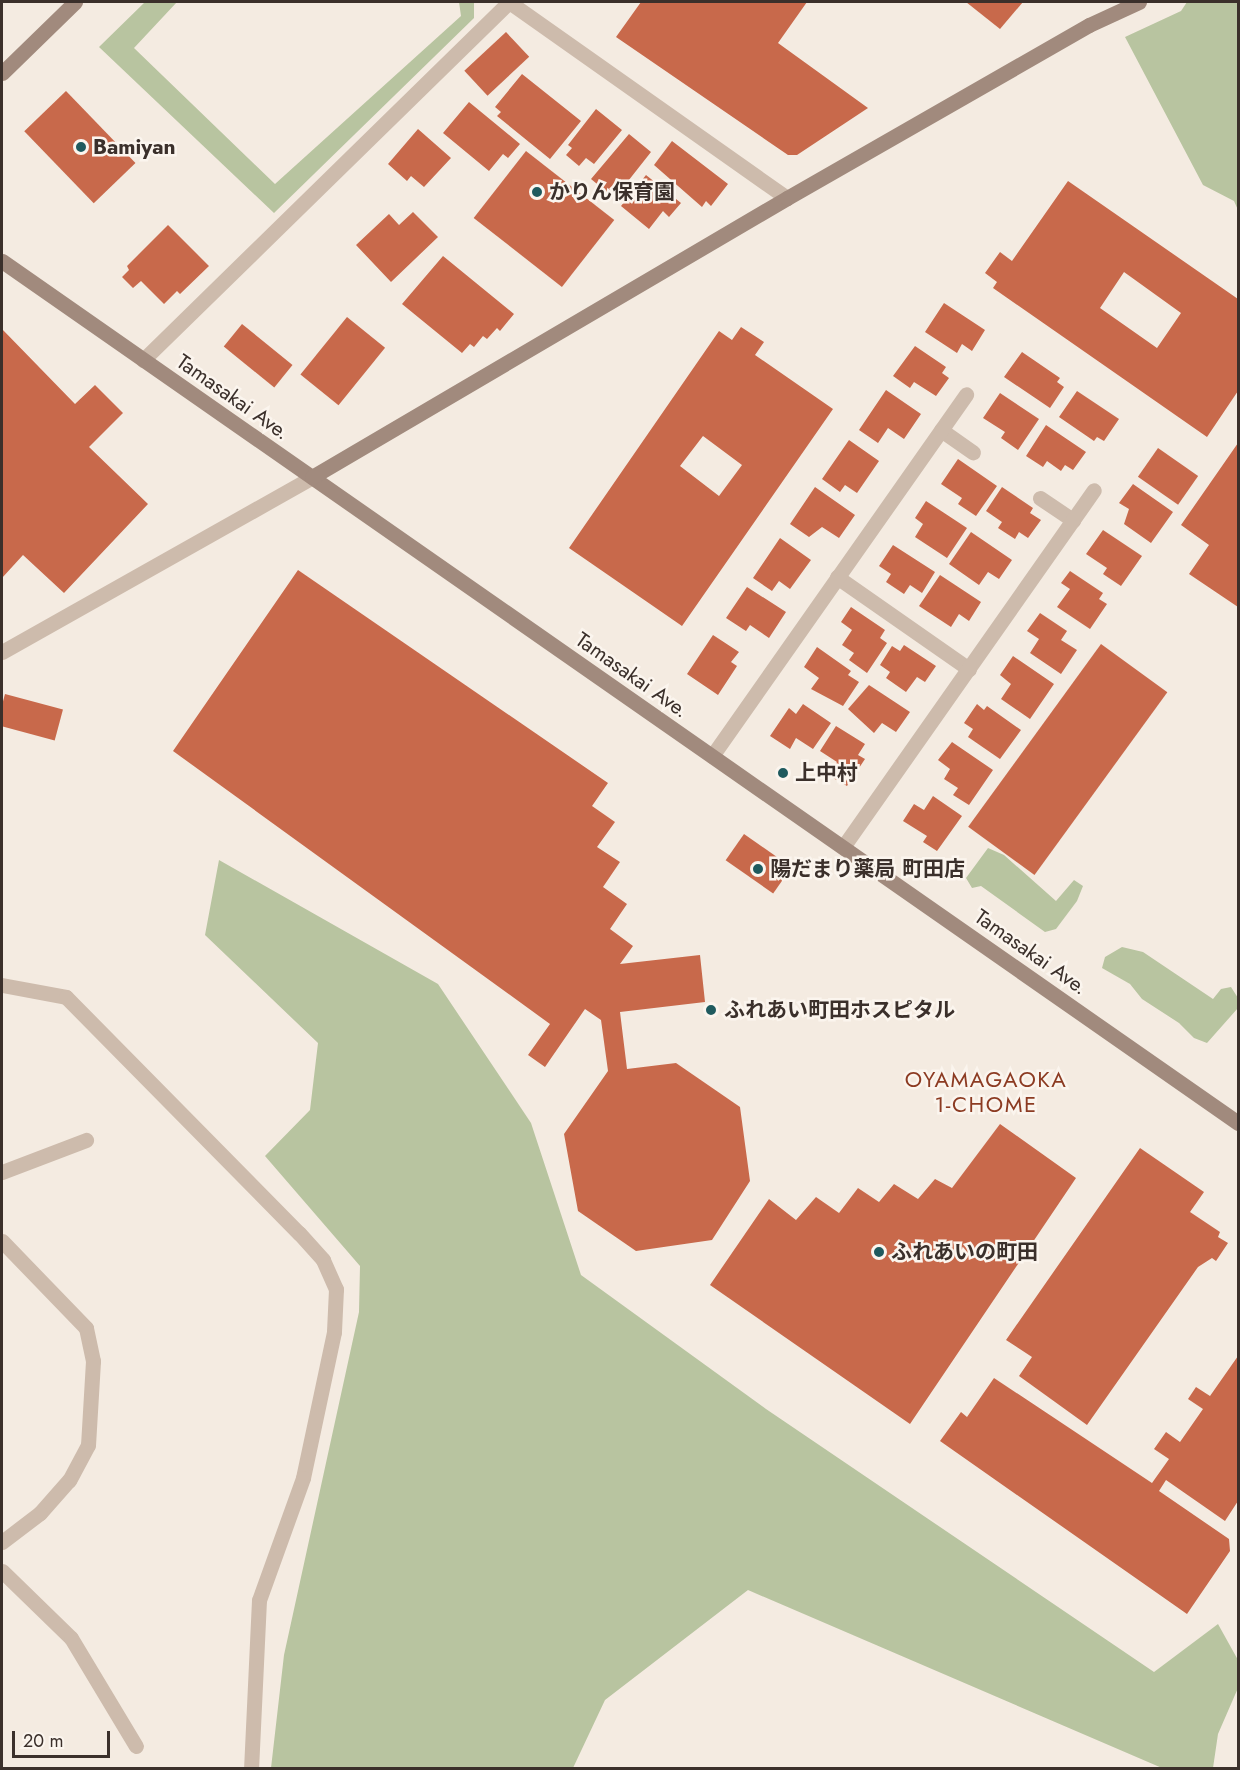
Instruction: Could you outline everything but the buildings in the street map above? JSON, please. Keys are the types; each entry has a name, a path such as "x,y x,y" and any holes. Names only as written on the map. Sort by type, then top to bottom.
{"street":[{"path":"2,73 75,2"},
{"path":"143,360 509,2 787,198"},
{"path":"2,652 312,477 787,198 1089,26 1139,2"},
{"name":"Tamasakai Ave.","path":"2,261 1239,1123"},
{"path":"712,756 966,394"},
{"path":"941,430 974,452"},
{"path":"843,847 1094,490"},
{"path":"1040,498 1073,520"},
{"path":"837,577 969,669"},
{"path":"2,985 66,997 299,1233 323,1260 336,1289 334,1332 303,1478 258,1600 251,1768"},
{"path":"2,1172 86,1140"},
{"path":"2,1241 86,1328 93,1361 88,1445 69,1480 39,1513 2,1542"},
{"path":"2,1571 71,1638 135,1746"}],"green space":[{"path":"145,2 177,2 134,48 275,184 461,16 459,2 474,2 474,18 274,213 99,47"},
{"path":"1187,2 1238,2 1238,210 1234,201 1203,185 1125,37 1181,11"},
{"path":"988,848 1004,855 1056,901 1074,880 1083,886 1077,901 1056,929 1045,932 981,886 972,888 966,878"},
{"path":"219,860 438,984 531,1123 581,1275 766,1409 1154,1672 1218,1624 1238,1660 1238,1688 1218,1734 1213,1768 1162,1768 748,1590 605,1700 573,1768 271,1768 284,1655 359,1312 360,1266 265,1156 310,1110 318,1043 205,935"},
{"path":"1122,947 1143,952 1213,999 1221,989 1231,987 1238,998 1238,1008 1207,1043 1194,1038 1179,1023 1142,999 1130,984 1102,968 1105,957"}],"place":[{"name":"Bamiyan","path":"81,147"},
{"name":"かりん保育園","path":"537,192"},
{"name":"上中村","path":"783,773"},
{"name":"陽だまり薬局 町田店","path":"758,869"},
{"name":"ふれあい町田ホスピタル","path":"711,1010"},
{"name":"ふれあいの町田","path":"879,1252"}],"district":[{"name":"OYAMAGAOKA 1-CHOME","path":"986,1092"}]}
